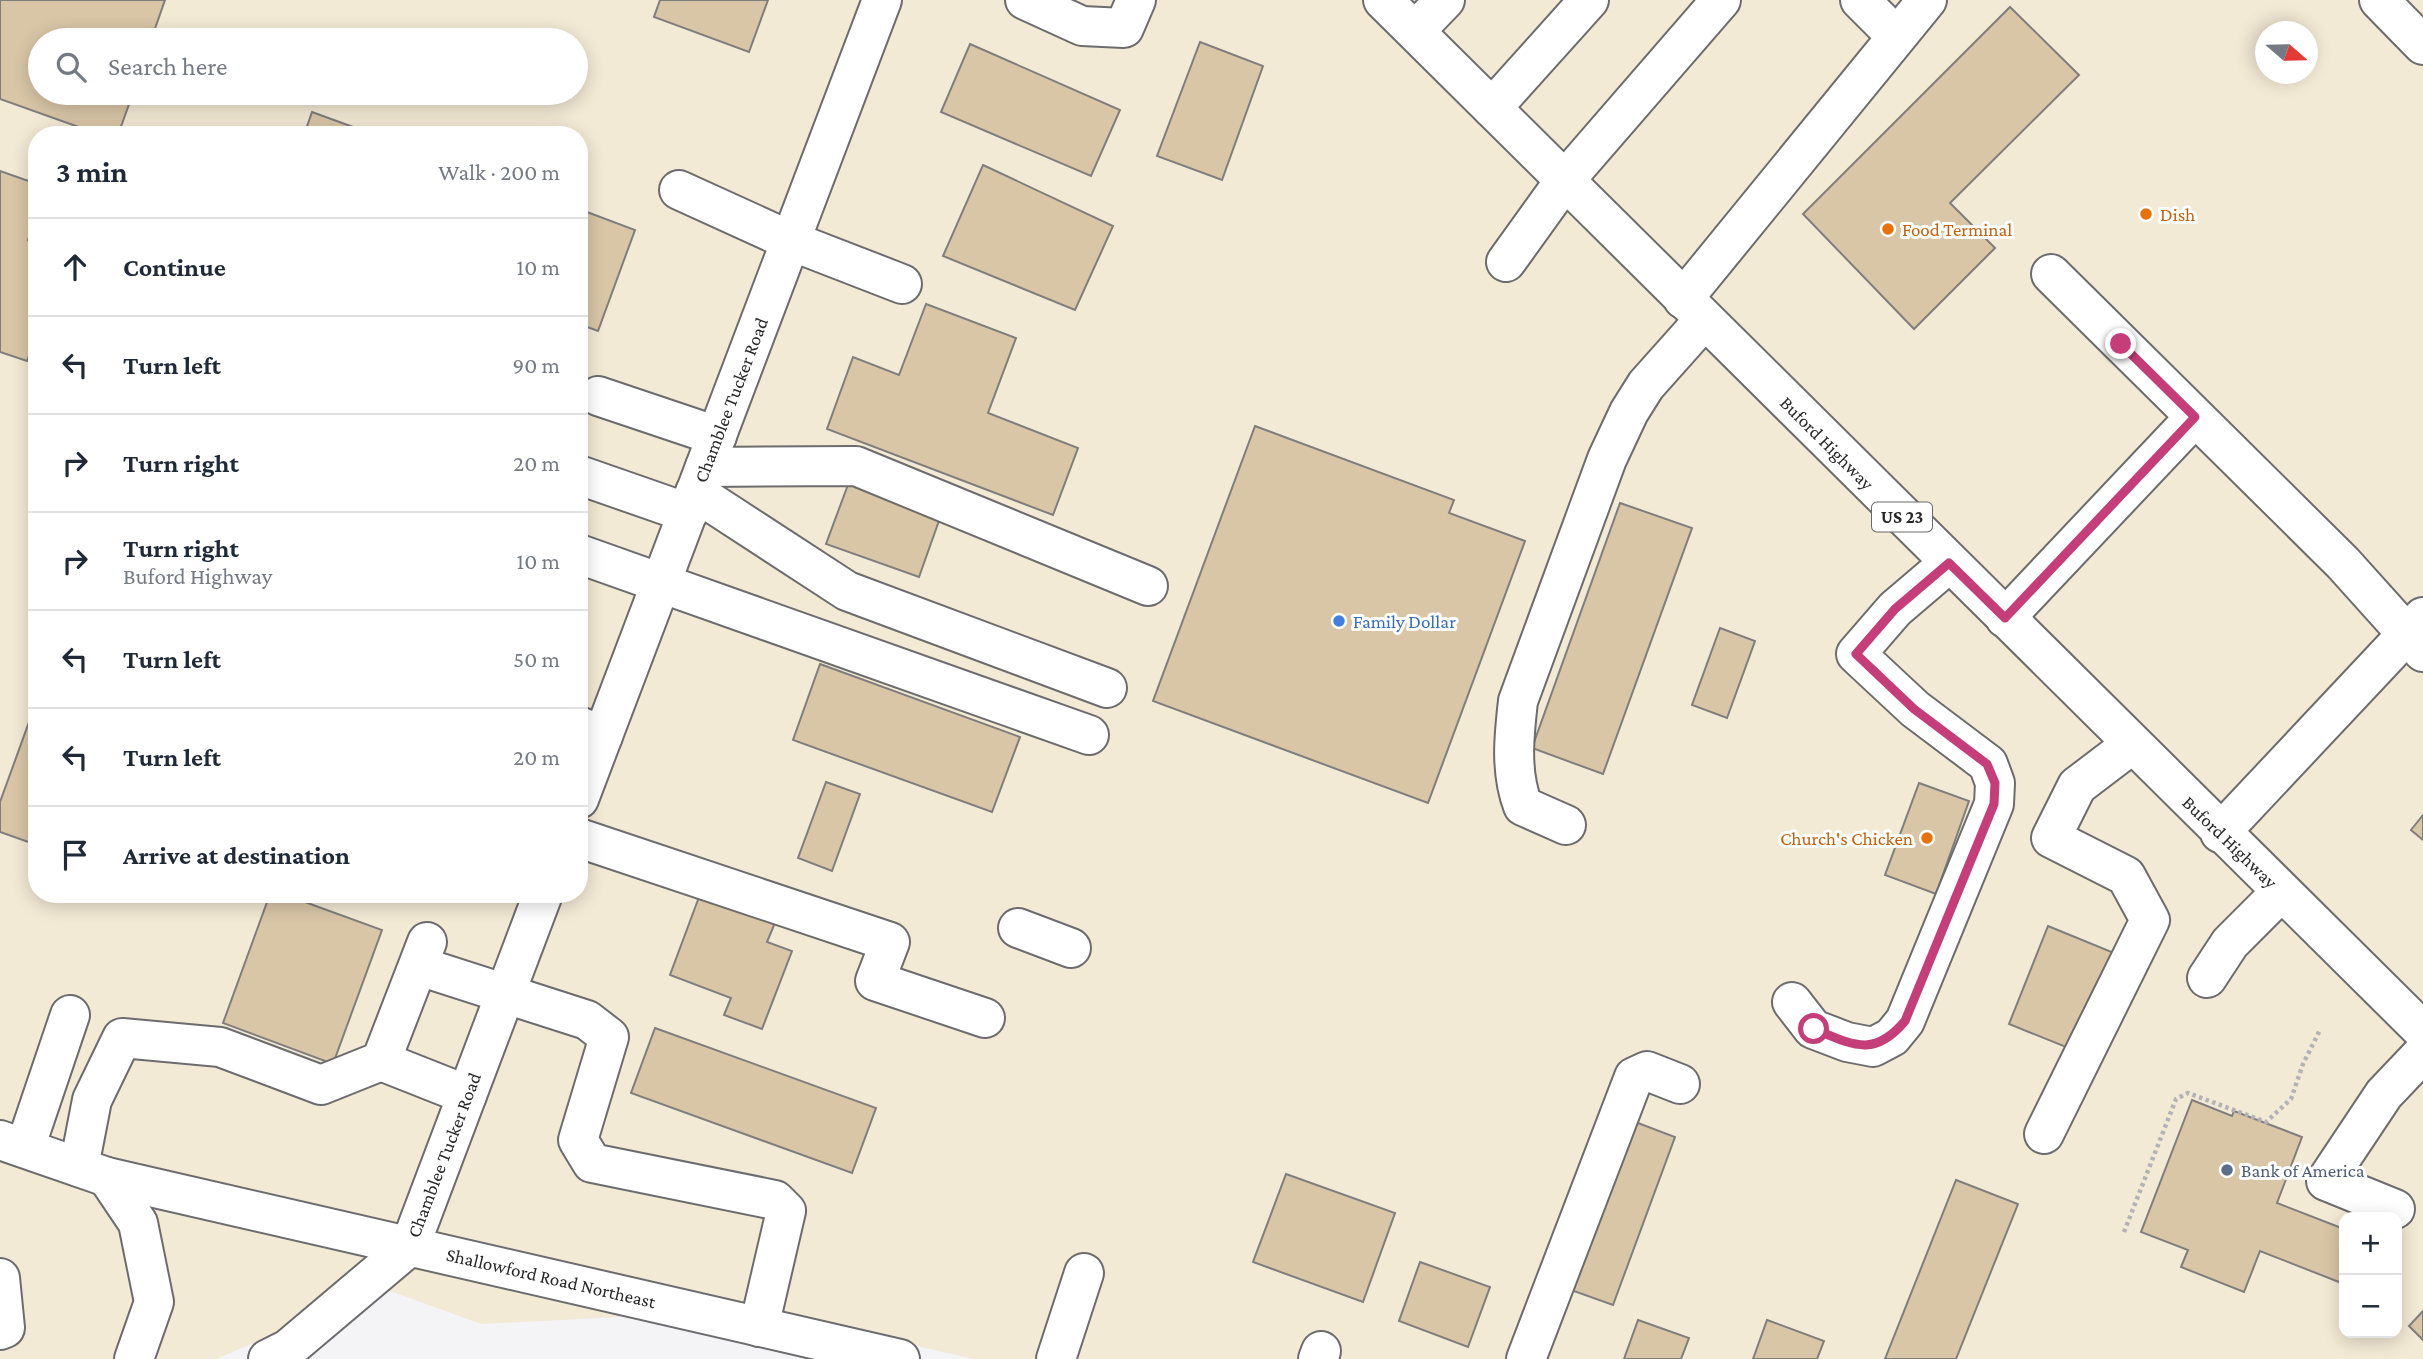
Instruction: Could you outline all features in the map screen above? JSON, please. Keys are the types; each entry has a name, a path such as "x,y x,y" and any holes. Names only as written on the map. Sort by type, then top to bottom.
{"main road":[{"name":"Chamblee Tucker Road","path":"591,731 661,582 882,0"},
{"path":"1025,0 1082,26 1124,28 1136,0"},
{"name":"Buford Highway","path":"1383,0 2131,745 2423,1031"},
{"path":"1415,31 1445,0"},
{"path":"1492,108 1589,0"},
{"path":"1506,262 1565,180 1721,0"},
{"path":"1860,0 1896,36"},
{"path":"1566,825 1523,806 1516,788 1513,737 1518,701 1607,459 1629,412 1694,309 1896,36 1927,0"},
{"path":"2379,0 2423,45"},
{"path":"679,190 791,241 902,284"},
{"path":"2052,274 2417,634 2220,833"},
{"path":"598,396 847,591 1107,688"},
{"path":"2005,618 2195,417"},
{"path":"588,475 701,477 856,466 1148,586"},
{"path":"588,557 1089,736"},
{"path":"1792,1002 1814,1029 1847,1042 1873,1046 1892,1037 1905,1021 1994,804 1995,783 1987,764 1914,709 1856,654 1895,609 1949,563"},
{"path":"2044,1134 2150,920 2126,876 2050,838 2077,786 2131,745"},
{"path":"588,841 890,942 875,981 985,1018"},
{"path":"2207,978 2230,943 2281,892"},
{"name":"Chamblee Tucker Road","path":"268,1359 288,1349 410,1246 540,903"},
{"path":"1018,928 1071,948"},
{"path":"381,1062 423,954 506,992 587,1020 609,1037 578,1140 592,1163 775,1200 786,1211 775,1340"},
{"path":"12,1144 70,1015"},
{"path":"134,1359 154,1302 138,1223 93,1172 92,1100 122,1038 220,1047 321,1085 381,1062 467,1095"},
{"path":"2395,1209 2326,1181 2384,1094 2423,1053"},
{"path":"1526,1359 1634,1077 1647,1071 1680,1084"},
{"name":"Shallowford Road Northeast","path":"12,1144 93,1172 410,1246 775,1340 900,1359"},
{"path":"1056,1359 1084,1273"},
{"path":"0,1278 5,1328 0,1331"}],"path":[{"path":"2124,1232 2176,1098 2188,1093 2266,1122 2291,1099 2303,1064 2320,1030"}],"shaded area":[{"path":"0,0 2423,0 2423,1359 974,1359 758,1310 481,1324 382,1288 216,1359 0,1359"}],"building":[{"path":"0,0 165,0 155,28 28,28 28,105 129,105 121,126 76,126 0,99"},
{"path":"660,0 768,0 749,52 654,17"},
{"path":"2010,7 2079,75 1950,203 1995,248 1914,329 1803,214"},
{"path":"1200,42 1263,66 1222,180 1157,156"},
{"path":"970,44 1120,110 1091,176 941,112"},
{"path":"312,112 350,126 307,126"},
{"path":"983,165 1113,226 1075,310 943,256"},
{"path":"0,171 28,181 28,358 27,361 0,352"},
{"path":"588,212 635,230 598,331 588,327"},
{"path":"926,304 1016,338 988,413 1078,448 1053,515 827,429 853,357 899,375"},
{"name":"Family Dollar","path":"1255,426 1454,500 1449,513 1525,541 1428,803 1153,701"},
{"path":"849,482 941,515 919,577 826,544"},
{"path":"1620,503 1692,528 1603,774 1532,748"},
{"path":"1720,628 1755,641 1727,718 1692,705"},
{"path":"820,664 1020,737 992,812 793,740"},
{"path":"28,725 28,842 0,832 0,802"},
{"path":"826,782 860,794 832,871 798,858"},
{"name":"Church's Chicken","path":"1919,783 1969,801 1936,894 1885,875"},
{"path":"2423,815 2423,840 2411,830"},
{"path":"702,889 777,918 767,942 792,951 762,1029 724,1015 731,998 670,975"},
{"path":"267,903 308,903 382,930 333,1064 223,1023"},
{"path":"2048,926 2114,953 2076,1051 2009,1024"},
{"path":"655,1028 876,1108 852,1173 631,1093"},
{"name":"Bank of America","path":"2192,1100 2232,1116 2234,1111 2302,1137 2277,1203 2339,1227 2339,1282 2260,1251 2244,1292 2181,1267 2188,1250 2141,1232"},
{"path":"1630,1120 1675,1137 1613,1305 1568,1289"},
{"path":"1286,1174 1395,1213 1363,1302 1253,1262"},
{"path":"1956,1180 2018,1204 1956,1359 1885,1359"},
{"path":"1420,1262 1490,1287 1468,1347 1399,1321"},
{"path":"2423,1311 2423,1340 2409,1326"},
{"path":"1638,1320 1689,1338 1681,1359 1624,1359"},
{"path":"1767,1320 1824,1341 1817,1359 1753,1359"}],"place":[{"name":"Dish","path":"2146,214"},
{"name":"Food Terminal","path":"1888,229"},
{"name":"Family Dollar","path":"1339,621"},
{"name":"Church's Chicken","path":"1927,838"},
{"name":"Bank of America","path":"2227,1170"}],"route":[{"path":"1814,1029 1847,1042 1873,1046 1892,1037 1905,1021 1994,804 1995,783 1987,764 1914,709 1856,654 1895,609 1949,563 2005,618 2195,417 2121,344"}]}
